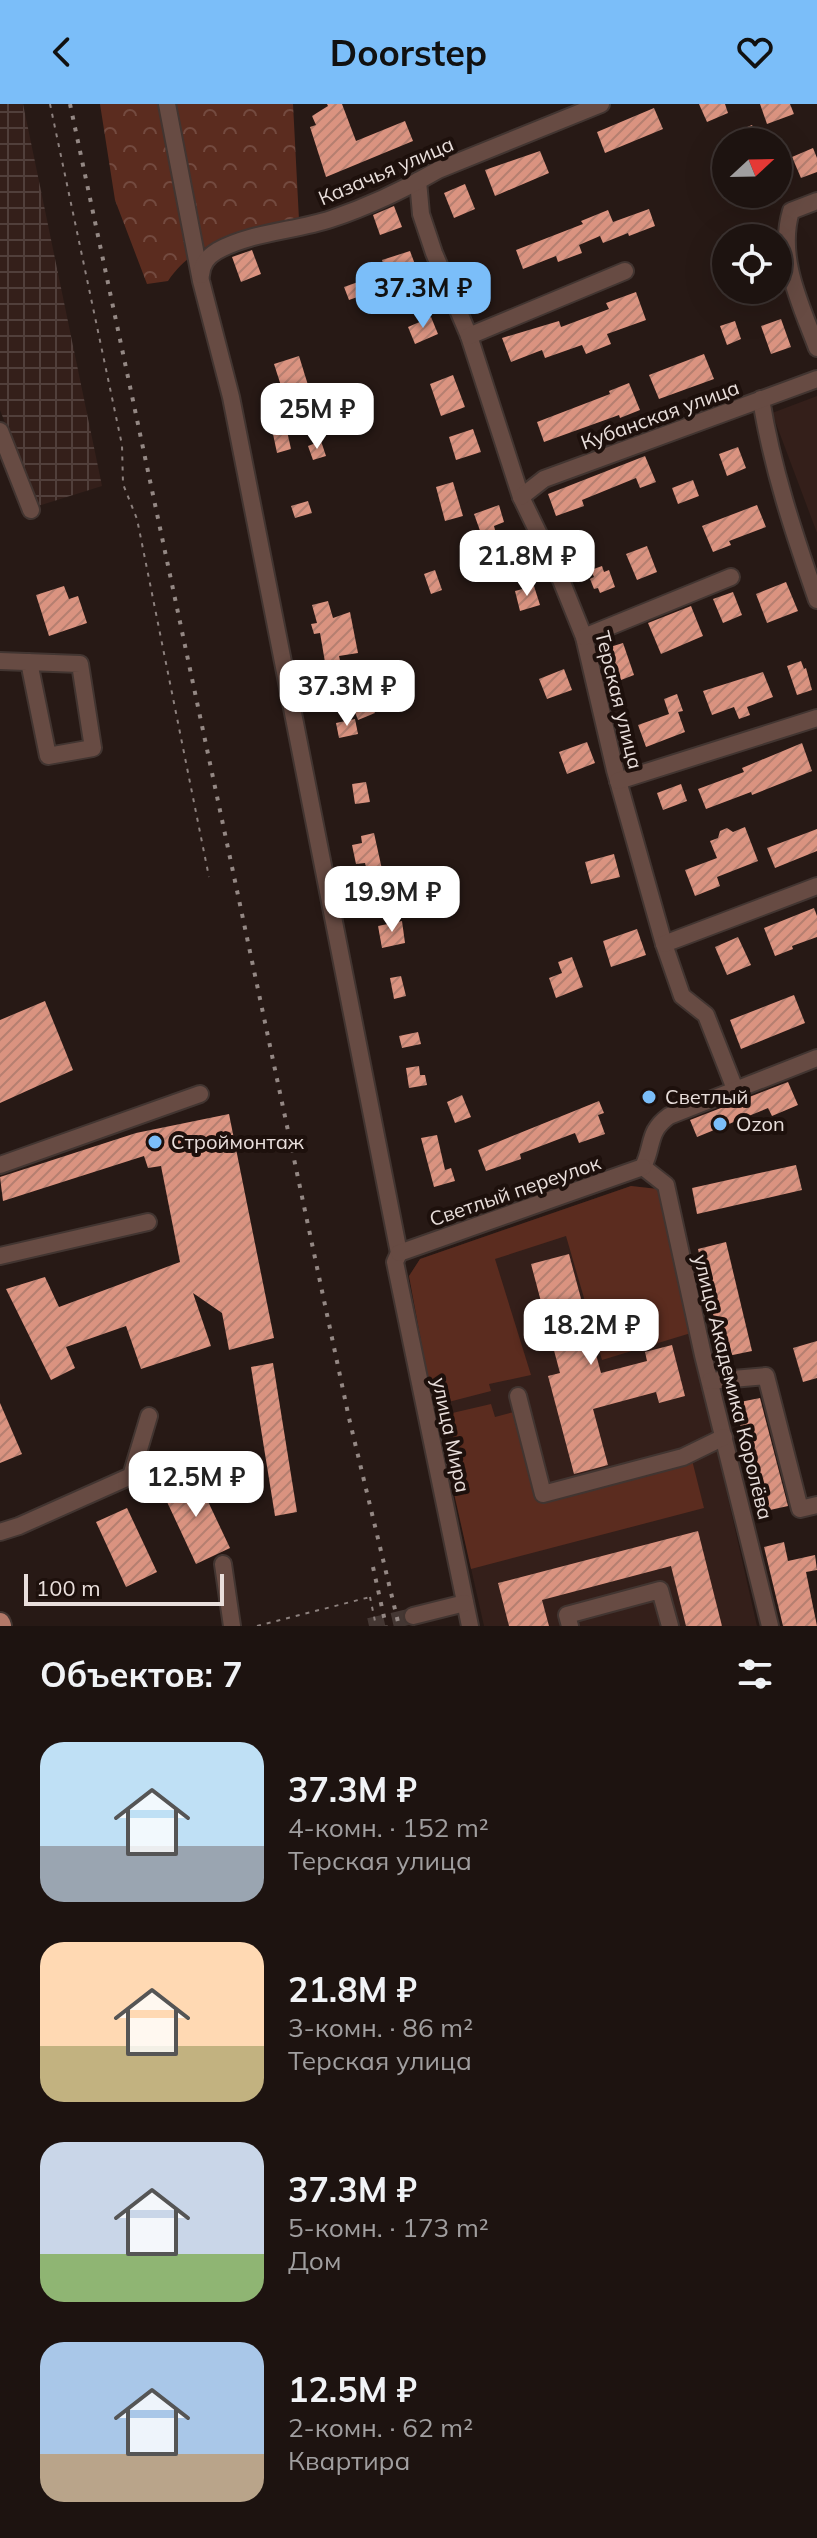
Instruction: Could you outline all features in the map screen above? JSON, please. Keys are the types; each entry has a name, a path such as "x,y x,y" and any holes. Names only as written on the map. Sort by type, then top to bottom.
{"street":[{"name":"улица Мира","path":"167,104 201,281 231,397 399,1253 395,1262 470,1626"},
{"name":"Казачья улица","path":"201,281 207,258 236,243 332,219 438,170 601,104"},
{"name":"Терская улица","path":"418,181 421,214 469,336 521,497 561,580 584,637 618,781 664,944 682,996 706,1015 735,1089"},
{"path":"817,201 791,211 786,228 788,262 817,348"},
{"path":"469,336 625,271"},
{"name":"Кубанская улица","path":"521,497 544,479 817,379"},
{"path":"761,399 769,448 817,600"},
{"path":"0,431 31,510"},
{"path":"584,637 731,577"},
{"path":"0,661 29,662 80,664 93,748 48,756 29,662"},
{"path":"618,781 817,718"},
{"path":"664,944 817,886"},
{"path":"643,1167 657,1125 669,1116 817,1058"},
{"path":"0,1165 200,1094"},
{"name":"Светлый переулок","path":"399,1253 643,1167"},
{"name":"улица Академика Королёва","path":"643,1167 666,1185 770,1626"},
{"path":"0,1256 148,1222"},
{"path":"710,1381 766,1376 800,1509 817,1505"},
{"path":"518,1396 543,1494 683,1457 724,1437"},
{"path":"0,1532 131,1476 149,1416"},
{"path":"223,1564 232,1626"},
{"path":"570,1626 567,1615 660,1590 670,1626"},
{"path":"413,1616 465,1603"}],"path":[{"path":"50,104 122,445 123,484 137,519 209,877"},
{"path":"257,1626 370,1597 376,1626"}],"shaded area":[{"path":"0,104 23,104 102,486 38,506 0,410"},
{"path":"817,396 817,533 772,413"},
{"path":"631,1186 658,1189 757,1626 484,1626 447,1462 456,1448 448,1414 433,1406 409,1276 420,1259"}],"green space":[{"path":"100,104 293,104 299,220 243,233 209,245 180,266 168,281 147,284 115,200"},
{"path":"631,1186 658,1189 691,1333 602,1360 566,1236 495,1259 531,1375 489,1384 491,1391 433,1406 409,1276 420,1259"},
{"path":"491,1404 495,1417 517,1411 540,1499 692,1460 704,1508 471,1569 447,1462 456,1449 448,1414"}],"building":[{"path":"327,104 342,104 356,141 405,121 413,141 326,177 310,127 316,125 312,116"},
{"path":"699,104 725,104 728,113 707,122"},
{"path":"760,104 790,104 794,114 767,124"},
{"path":"654,108 663,129 605,153 597,132"},
{"path":"813,148 817,172 801,178 792,157"},
{"path":"540,151 549,173 495,196 485,170"},
{"path":"465,184 475,209 454,218 444,193"},
{"path":"394,206 402,227 380,235 373,215"},
{"path":"649,209 655,226 603,243 600,236 579,245 582,253 558,262 556,256 523,269 516,250 583,224 581,221 608,210 613,222"},
{"path":"252,250 261,274 241,282 232,257"},
{"path":"410,251 428,299 403,307 395,282 389,283 382,260"},
{"path":"479,279 487,297 475,302 467,284"},
{"path":"358,282 363,295 349,300 344,287"},
{"path":"636,292 646,320 607,334 611,344 586,354 582,345 545,358 542,350 511,362 502,338 559,321 561,327 609,309 606,303"},
{"path":"431,317 438,334 415,344 408,327"},
{"path":"781,319 791,347 771,354 761,326"},
{"path":"735,321 741,339 727,345 720,326"},
{"path":"704,354 714,379 659,399 649,375"},
{"path":"299,356 308,385 283,392 274,364"},
{"path":"453,375 465,407 441,416 430,384"},
{"path":"629,383 640,410 544,442 537,422 610,394 609,391"},
{"path":"473,429 481,452 456,460 449,437"},
{"path":"287,431 291,449 277,453 273,434"},
{"path":"321,441 326,456 313,460 308,446"},
{"path":"738,447 746,468 727,476 719,454"},
{"path":"645,456 656,482 640,488 636,478 582,500 584,506 556,516 548,494"},
{"path":"693,480 699,496 678,504 672,488"},
{"path":"453,482 463,516 445,521 436,487"},
{"path":"308,501 312,513 295,518 291,506"},
{"path":"499,505 504,522 494,526 496,534 483,539 474,514"},
{"path":"757,505 766,527 729,541 731,545 713,552 702,526"},
{"path":"647,546 657,572 637,580 626,554"},
{"path":"602,566 604,572 609,570 615,587 600,593 598,588 594,589 590,579 594,577 591,570"},
{"path":"435,570 442,590 431,594 424,574"},
{"path":"786,582 798,611 767,623 756,594"},
{"path":"64,586 69,599 78,596 87,623 49,636 36,595"},
{"path":"534,586 540,605 520,611 515,591"},
{"path":"733,592 742,615 723,623 713,599"},
{"path":"328,601 333,618 350,612 358,653 339,656 347,693 331,697 320,633 314,634 311,624 317,623 312,605"},
{"path":"691,606 703,636 661,654 648,623"},
{"path":"623,643 634,675 621,680 610,647"},
{"path":"801,661 812,690 797,695 787,666"},
{"path":"564,669 572,690 547,699 539,679"},
{"path":"763,672 773,697 747,707 750,715 739,719 734,707 712,715 703,691"},
{"path":"677,694 683,711 678,712 685,732 646,747 638,725 669,714 664,699"},
{"path":"368,695 375,713 358,720 351,702"},
{"path":"355,719 358,734 339,738 336,723"},
{"path":"587,742 595,763 567,774 559,752"},
{"path":"802,743 812,771 706,809 698,789 744,772 742,768"},
{"path":"366,782 370,802 355,804 352,784"},
{"path":"681,784 687,801 663,810 657,793"},
{"path":"745,827 758,861 717,877 720,886 695,896 685,870 717,858 710,841 718,838 720,831 727,828 733,832"},
{"path":"817,829 817,851 775,868 767,848"},
{"path":"374,833 385,883 371,886 365,863 356,864 352,845 362,843 361,836"},
{"path":"614,854 620,877 591,884 585,862"},
{"path":"814,908 817,937 775,956 764,928"},
{"path":"402,921 405,943 382,948 378,926"},
{"path":"637,929 646,955 611,967 603,941"},
{"path":"738,937 751,965 727,975 715,947"},
{"path":"572,957 583,987 556,998 549,978 562,973 558,962"},
{"path":"401,976 406,996 394,999 390,978"},
{"path":"794,995 805,1023 741,1049 730,1020"},
{"path":"45,1001 73,1070 0,1103 0,1020"},
{"path":"418,1032 421,1044 402,1048 399,1036"},
{"path":"419,1066 420,1075 425,1075 427,1085 409,1088 406,1068"},
{"path":"788,1082 798,1105 772,1116 768,1108 697,1137 690,1120"},
{"path":"462,1095 471,1117 455,1123 447,1102"},
{"path":"599,1101 604,1113 598,1115 605,1134 579,1143 575,1133 520,1154 521,1159 486,1171 478,1150"},
{"path":"229,1114 274,1338 229,1350 222,1313 193,1293 211,1346 141,1369 126,1326 66,1347 75,1368 51,1380 6,1289 45,1277 59,1307 180,1262 161,1166 148,1168 144,1156 3,1201 0,1177 136,1133"},
{"path":"437,1135 445,1170 451,1168 455,1181 434,1187 421,1138"},
{"path":"796,1165 802,1190 697,1214 692,1188"},
{"path":"726,1242 752,1351 723,1357 698,1249"},
{"path":"569,1254 601,1373 647,1361 645,1352 672,1345 685,1396 659,1403 656,1392 593,1409 608,1465 574,1474 548,1376 560,1373 531,1264"},
{"path":"817,1341 817,1378 803,1382 793,1348"},
{"path":"273,1363 297,1512 275,1516 251,1367"},
{"path":"760,1398 788,1506 761,1512 735,1403"},
{"path":"0,1403 22,1454 0,1463"},
{"path":"195,1474 230,1548 196,1564 161,1489"},
{"path":"127,1508 157,1572 126,1587 96,1522"},
{"path":"698,1531 722,1626 686,1626 671,1566 542,1600 549,1626 509,1626 498,1583"},
{"path":"784,1542 788,1561 815,1555 817,1570 806,1572 817,1626 783,1626 764,1547"}],"tunnel":[{"path":"369,1626 413,1616"}],"railway":[{"path":"70,104 349,1418 399,1626"},
{"path":"373,1567 386,1626"}],"place":[{"name":"Светлый","path":"649,1097"},
{"name":"Ozon","path":"720,1124"},
{"name":"Строймонтаж","path":"155,1142"}]}
